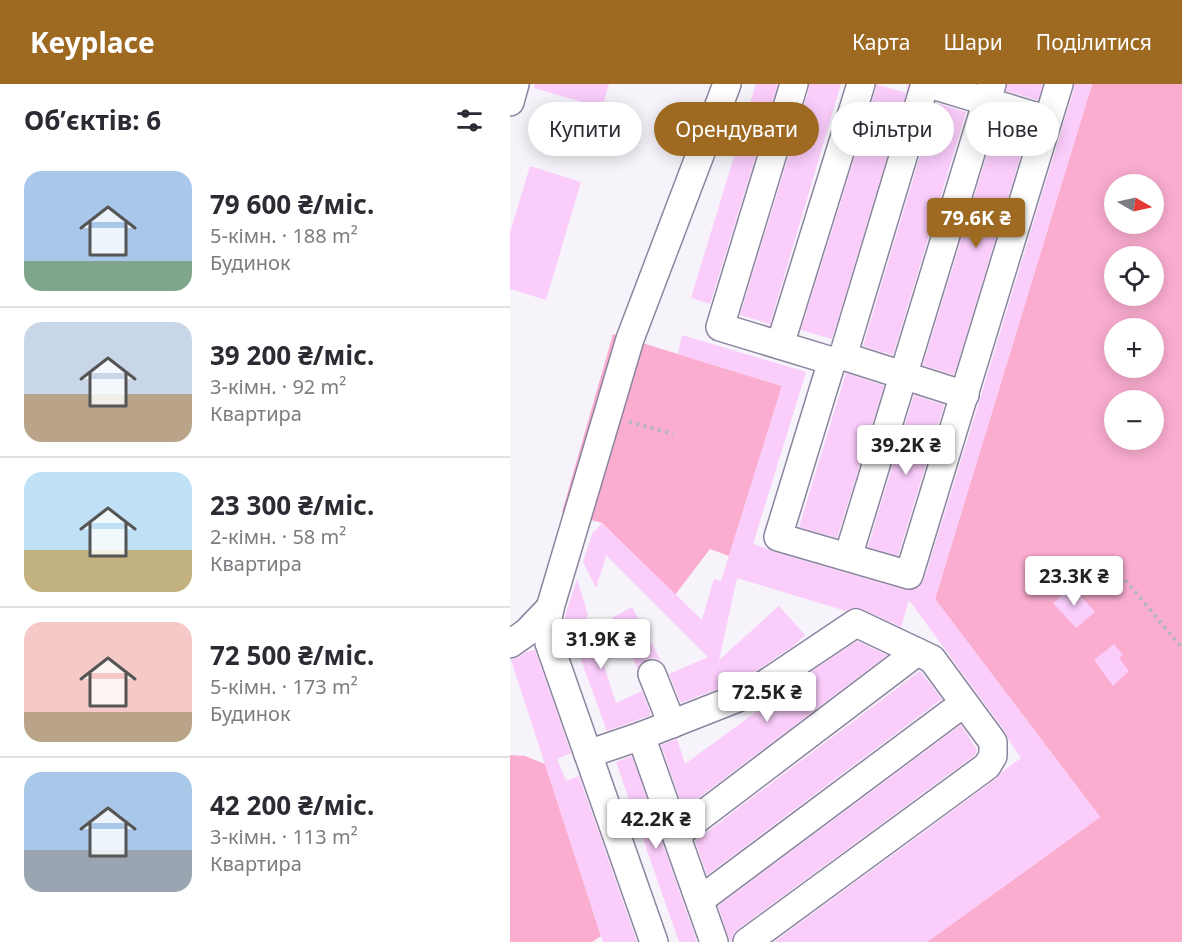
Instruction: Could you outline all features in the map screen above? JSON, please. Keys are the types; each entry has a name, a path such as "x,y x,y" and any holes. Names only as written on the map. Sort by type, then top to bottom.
{"lane":[{"path":"510,102 515,84"},
{"path":"654,942 549,643 547,626 550,608 630,339 727,84"},
{"path":"794,84 720,327 780,345 903,375 964,394"},
{"path":"780,345 861,84"},
{"path":"1009,102 989,93 927,84 778,537 909,575 1037,156"},
{"path":"1054,102 1059,84"},
{"path":"848,557 989,93"},
{"path":"510,644 527,632 550,608"},
{"path":"588,754 753,692 856,623 932,659 993,741 993,756 987,766 747,942"},
{"path":"676,835 917,652"},
{"path":"652,674 672,724"},
{"path":"699,900 964,703"},
{"path":"641,736 714,942"}],"path":[{"path":"608,416 673,434"},
{"path":"1111,563 1182,648"}],"shaded area":[{"path":"1092,84 1182,84 1182,942 927,942 1100,817 935,599"},
{"path":"613,334 782,386 729,556 710,549 675,595 602,523 562,512"},
{"path":"510,755 525,756 545,764 601,936 592,942 510,942"}],"building":[{"path":"535,84 609,84 604,102 582,102 534,88"},
{"path":"756,84 778,84 772,102 751,102"},
{"path":"809,84 841,84 836,102 831,102 831,118 770,324 740,315 789,156 819,156 819,102 805,102"},
{"path":"876,84 906,93 907,84 909,84 904,102 872,102"},
{"path":"1007,84 1043,84 1038,100 1006,91"},
{"path":"1074,84 1092,84 935,599 1100,817 927,942 774,942 996,779 1021,758 1006,733 909,600 901,627 862,609 854,607 846,611 737,578 719,660 779,606 805,635 793,646 746,678 681,703 669,674 708,657 605,554 596,588 583,562 593,531 602,523 702,620 714,579 721,581 782,386 678,354 682,335 806,372 753,544 905,590 919,587 924,580 1054,156 1059,156 1059,138"},
{"path":"954,108 966,112 954,152"},
{"path":"734,156 756,156 710,304 691,298"},
{"path":"855,156 887,156 832,339 801,330"},
{"path":"920,156 953,156 893,355 863,346"},
{"path":"987,156 1021,156 954,375 923,365"},
{"path":"530,166 581,182 546,300 510,289 510,233"},
{"path":"846,373 884,386 837,538 799,527"},
{"path":"914,395 944,405 898,556 868,547"},
{"path":"577,579 588,615 582,633 592,628 616,703 642,691 651,715 607,731 565,616"},
{"path":"1072,586 1095,612 1076,628 1053,603"},
{"path":"632,607 661,661 654,658 647,659 640,664 638,669 612,618"},
{"path":"857,641 887,655 696,800 682,805 661,745 677,739 685,764 760,709 769,705 768,703 799,680"},
{"path":"1114,644 1123,655 1119,658 1129,671 1113,686 1094,660"},
{"path":"535,650 571,753 557,759 566,781 579,776 637,942 603,942 511,660"},
{"path":"920,671 942,699 707,875 695,841"},
{"path":"961,725 977,750 975,755 738,929 731,942 718,906"},
{"path":"632,756 697,942 679,942 616,762"}]}
